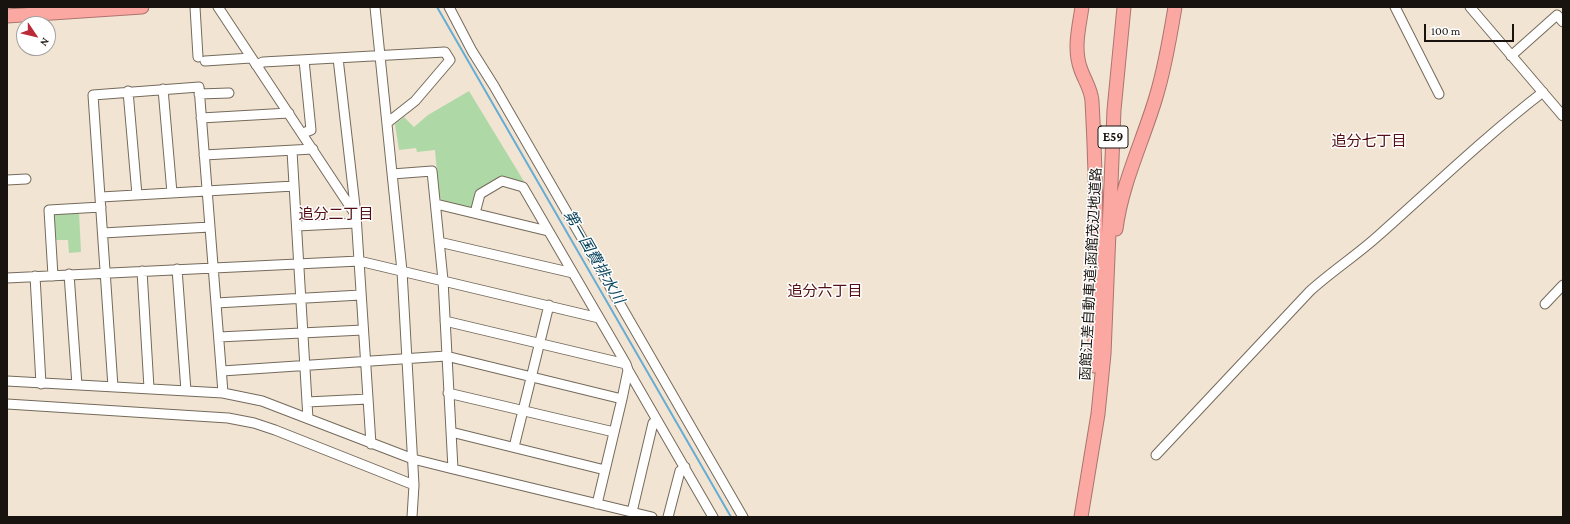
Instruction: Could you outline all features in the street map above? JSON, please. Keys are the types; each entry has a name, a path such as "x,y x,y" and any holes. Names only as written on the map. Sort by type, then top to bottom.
{"highway":[{"path":"7,16 142,7"},
{"path":"1082,7 1076,43 1081,70 1090,89 1093,132 1097,393"},
{"name":"函館江差自動車道;函館茂辺地道路","path":"1081,517 1086,489 1095,413 1108,268 1114,110 1124,7"},
{"path":"1108,268 1123,194 1156,96 1166,56 1175,7"}],"street":[{"path":"195,7 201,59 263,62 445,52 450,60 415,101 388,123"},
{"path":"218,7 313,149 356,219"},
{"path":"375,7 402,271 414,484 412,517"},
{"path":"449,7 472,51 494,86 743,517"},
{"path":"1395,7 1439,94"},
{"path":"1470,7 1563,116"},
{"path":"1511,56 1557,16 1563,22"},
{"path":"338,58 356,219 371,444"},
{"path":"302,133 311,130 304,60"},
{"path":"113,387 93,94 199,87 223,393"},
{"path":"163,89 172,193"},
{"path":"128,91 137,194"},
{"path":"1156,455 1310,291 1323,279 1357,255 1482,142 1543,92"},
{"path":"200,94 229,93"},
{"path":"201,118 289,113"},
{"path":"204,155 313,149"},
{"path":"292,151 308,419"},
{"path":"392,174 432,171 443,280 453,469"},
{"path":"7,180 26,179"},
{"path":"475,213 480,194 502,181 524,187 714,517"},
{"path":"100,197 294,186"},
{"path":"436,204 548,231"},
{"path":"53,276 49,210 101,207"},
{"path":"297,226 356,219"},
{"path":"103,233 210,227"},
{"path":"439,242 573,273"},
{"path":"7,278 105,272 359,261 599,318"},
{"path":"177,269 186,391"},
{"path":"142,271 149,388"},
{"path":"69,274 77,385"},
{"path":"35,276 41,384"},
{"path":"1544,304 1563,285"},
{"path":"216,303 361,295"},
{"path":"514,447 549,305"},
{"path":"445,321 539,343 627,367"},
{"path":"219,336 363,330"},
{"path":"222,371 365,363 446,356 622,399"},
{"path":"597,504 622,399 627,367"},
{"path":"7,381 223,393 262,401 413,460 652,517"},
{"path":"448,393 614,432"},
{"path":"307,402 368,399"},
{"path":"7,404 194,414 241,420 275,430 414,484"},
{"path":"632,512 653,422 657,420"},
{"path":"451,432 605,470"},
{"path":"668,517 680,471 684,467"}],"green space":[{"path":"469,91 525,183 501,178 476,192 474,205 470,208 445,203 439,197 435,150 417,152 416,148 399,150 395,124 404,117 414,127 428,115"},
{"path":"79,212 81,252 69,253 68,240 53,240 52,218 55,213"}],"waterway":[{"name":"第一国費排水川","path":"437,7 731,517"}],"district":[{"name":"追分七丁目","path":"1369,141"},
{"name":"追分二丁目","path":"336,214"},
{"name":"追分六丁目","path":"825,291"}]}
